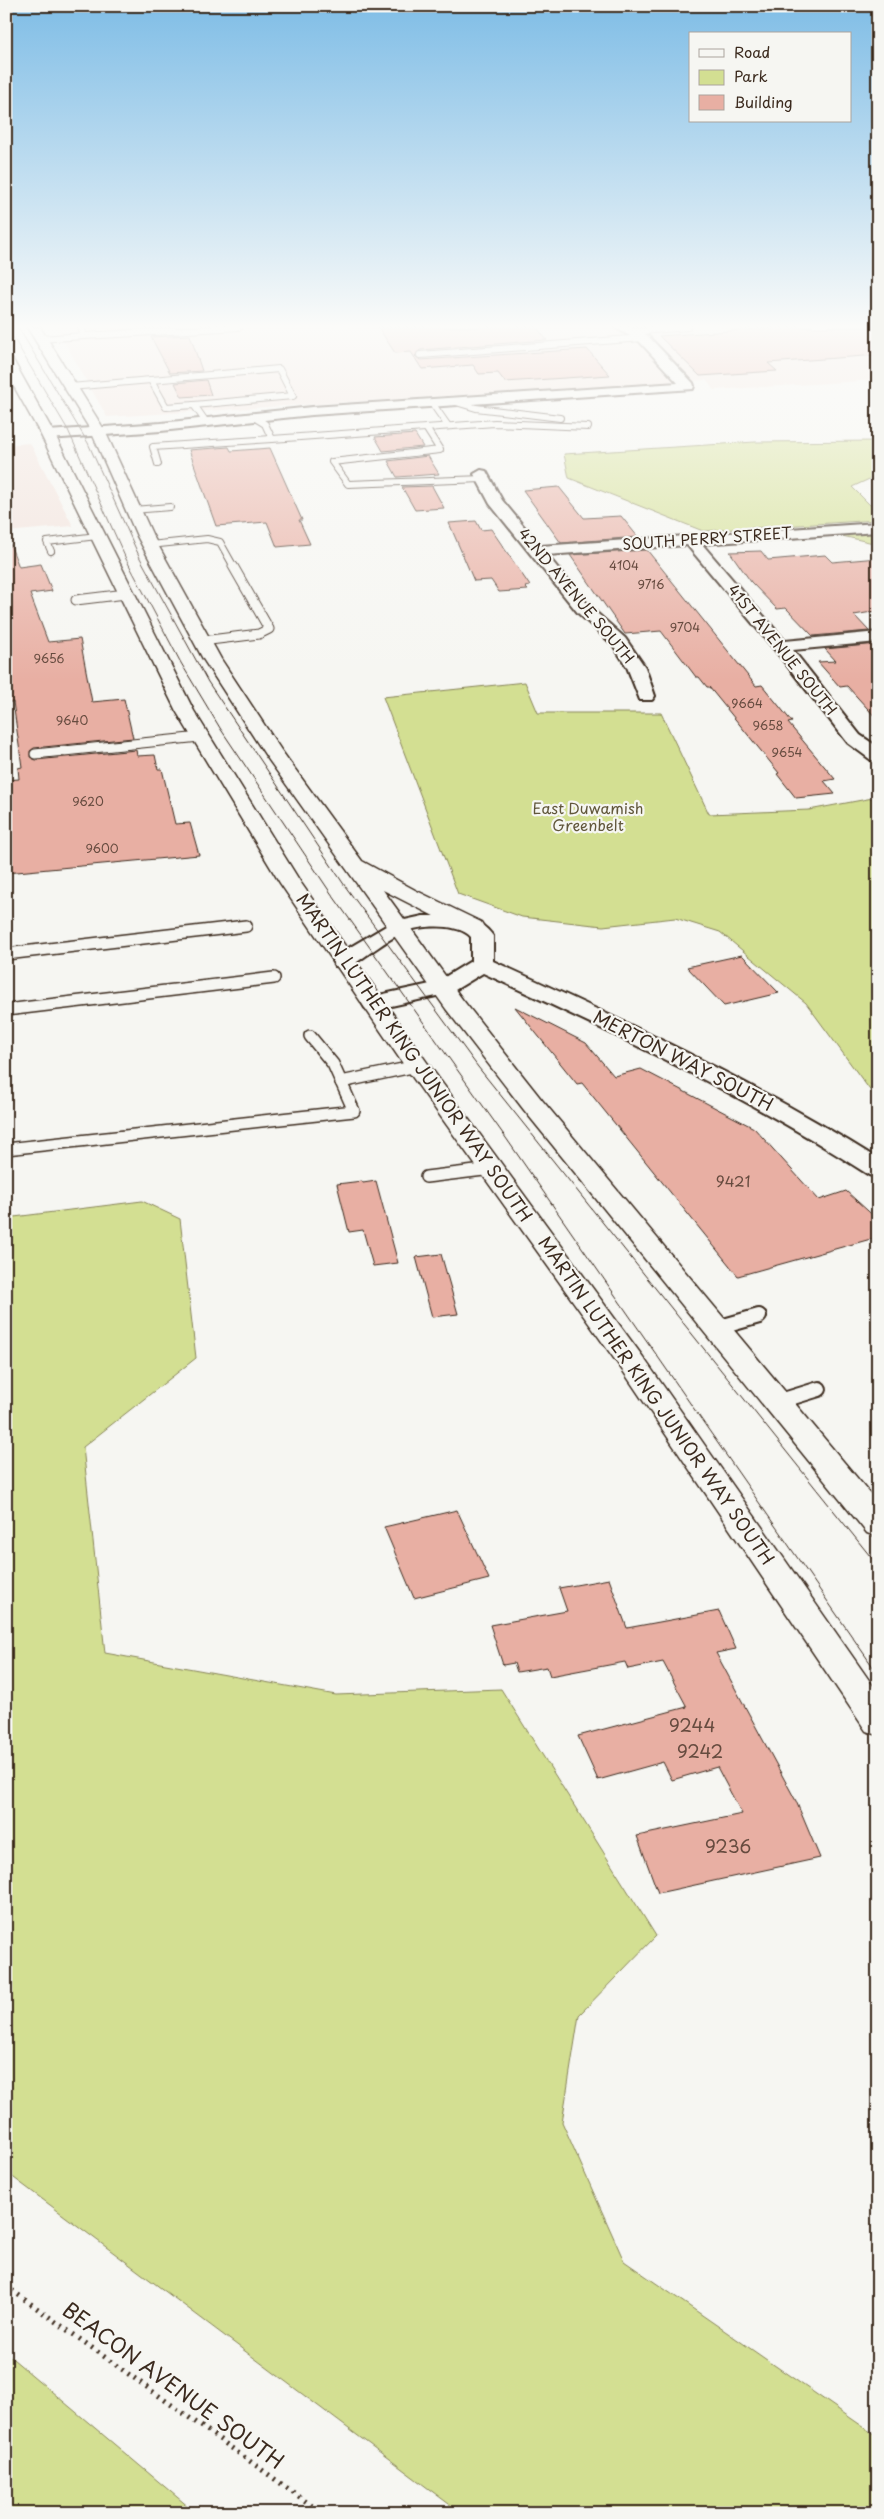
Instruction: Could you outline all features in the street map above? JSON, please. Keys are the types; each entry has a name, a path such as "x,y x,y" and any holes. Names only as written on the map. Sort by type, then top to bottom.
{"main road":[{"name":"MARTIN LUTHER KING JUNIOR WAY SOUTH","path":"53,445 162,667 200,737 243,808 372,1003 632,1364 878,1721"},
{"path":"104,445 150,544 202,641 240,704 398,927 442,988 533,1105 878,1525"},
{"path":"352,862 407,895 473,928"}],"street":[{"name":"42ND AVENUE SOUTH","path":"482,476 495,501 584,610 619,642 636,666 646,696"},
{"name":"SOUTH PERRY STREET","path":"537,551 878,527"},
{"name":"41ST AVENUE SOUTH","path":"690,539 781,646 854,738 878,756"},
{"path":"781,646 878,637"},
{"path":"343,961 398,927 443,921 459,922 473,928 482,936 482,964 442,988 372,1003"},
{"name":"MERTON WAY SOUTH","path":"482,964 717,1075 818,1130 878,1170"}],"lane":[{"path":"158,464 153,447 189,445"},
{"path":"437,445 440,450 332,462 348,484 482,476"},
{"path":"133,510 170,507"},
{"path":"51,551 46,542 98,536"},
{"path":"150,544 207,539 220,542 269,630 259,634 202,641"},
{"path":"76,600 126,594"},
{"path":"35,754 200,737"},
{"path":"6,954 246,926"},
{"path":"6,1010 274,978"},
{"path":"6,1149 354,1111 333,1064 310,1036"},
{"path":"341,1082 417,1066"},
{"path":"426,1177 492,1169"},
{"path":"716,1328 759,1316"},
{"path":"777,1402 819,1389"}],"path":[{"name":"BEACON AVENUE SOUTH","path":"6,2286 322,2513"}],"shaded area":[{"path":"6,445 31,445 73,526 6,532"}],"green space":[{"path":"714,445 878,445 878,475 852,487 878,513 878,520 703,531 569,478 564,454"},
{"path":"878,532 878,544 833,534"},
{"name":"East Duwamish Greenbelt","path":"525,682 538,713 661,713 709,814 809,810 878,797 878,1101 806,1003 720,932 675,918 603,926 522,917 458,894 383,697"},
{"path":"142,1201 180,1219 196,1358 83,1447 105,1653 336,1695 501,1689 656,1936 579,2015 562,2122 624,2261 878,2437 878,2513 461,2513 6,2172 6,1218"},
{"path":"7,2354 196,2513 6,2513"}],"building":[{"path":"379,445 421,445 423,447 383,451"},
{"path":"229,447 231,451 270,448 302,520 299,520 310,544 277,547 267,522 216,526 189,450"},
{"path":"428,456 439,474 397,477 388,461"},
{"path":"432,486 444,508 415,510 402,487"},
{"path":"559,487 584,518 621,516 638,537 561,543 523,490"},
{"path":"476,521 481,530 491,529 530,586 525,587 528,590 499,592 491,580 474,581 449,523"},
{"path":"8,539 19,567 41,564 52,591 30,594 48,642 80,639 92,702 124,699 133,738 34,748 30,751 30,757 36,760 136,750 137,756 155,755 158,769 162,769 175,824 190,823 199,855 6,873 6,780 19,779 18,768 22,767 13,702 6,702"},
{"path":"647,550 756,686 762,685 792,722 788,723 835,779 824,781 835,794 796,798 777,774 779,773 709,687 699,677 696,677 661,631 625,634 570,555"},
{"path":"761,551 768,560 825,555 832,562 878,558 878,611 854,615 869,631 813,636 786,608 777,609 751,582 730,552"},
{"path":"878,644 878,720 847,686 840,687 818,662 836,661 825,649"},
{"path":"742,955 779,993 724,1006 687,967"},
{"path":"515,1007 586,1043 614,1076 641,1069 754,1128 819,1200 846,1191 878,1220 878,1237 738,1276 582,1083 577,1084"},
{"path":"362,1181 363,1183 376,1181 398,1263 373,1266 363,1230 349,1232 337,1184"},
{"path":"441,1254 458,1314 432,1317 416,1257"},
{"path":"457,1510 489,1579 414,1598 384,1527"},
{"path":"609,1579 627,1628 719,1611 736,1649 716,1653 796,1801 820,1858 658,1893 637,1836 742,1814 717,1767 672,1780 663,1762 598,1780 578,1736 687,1707 663,1662 628,1669 625,1662 550,1676 547,1667 517,1672 514,1663 503,1665 490,1625 567,1611 559,1588"}],"tram line":[{"path":"75,445 126,559 181,663 220,728 328,889 506,1138 878,1674"},
{"path":"89,445 140,558 208,682 345,886 478,1067 878,1566"}]}
